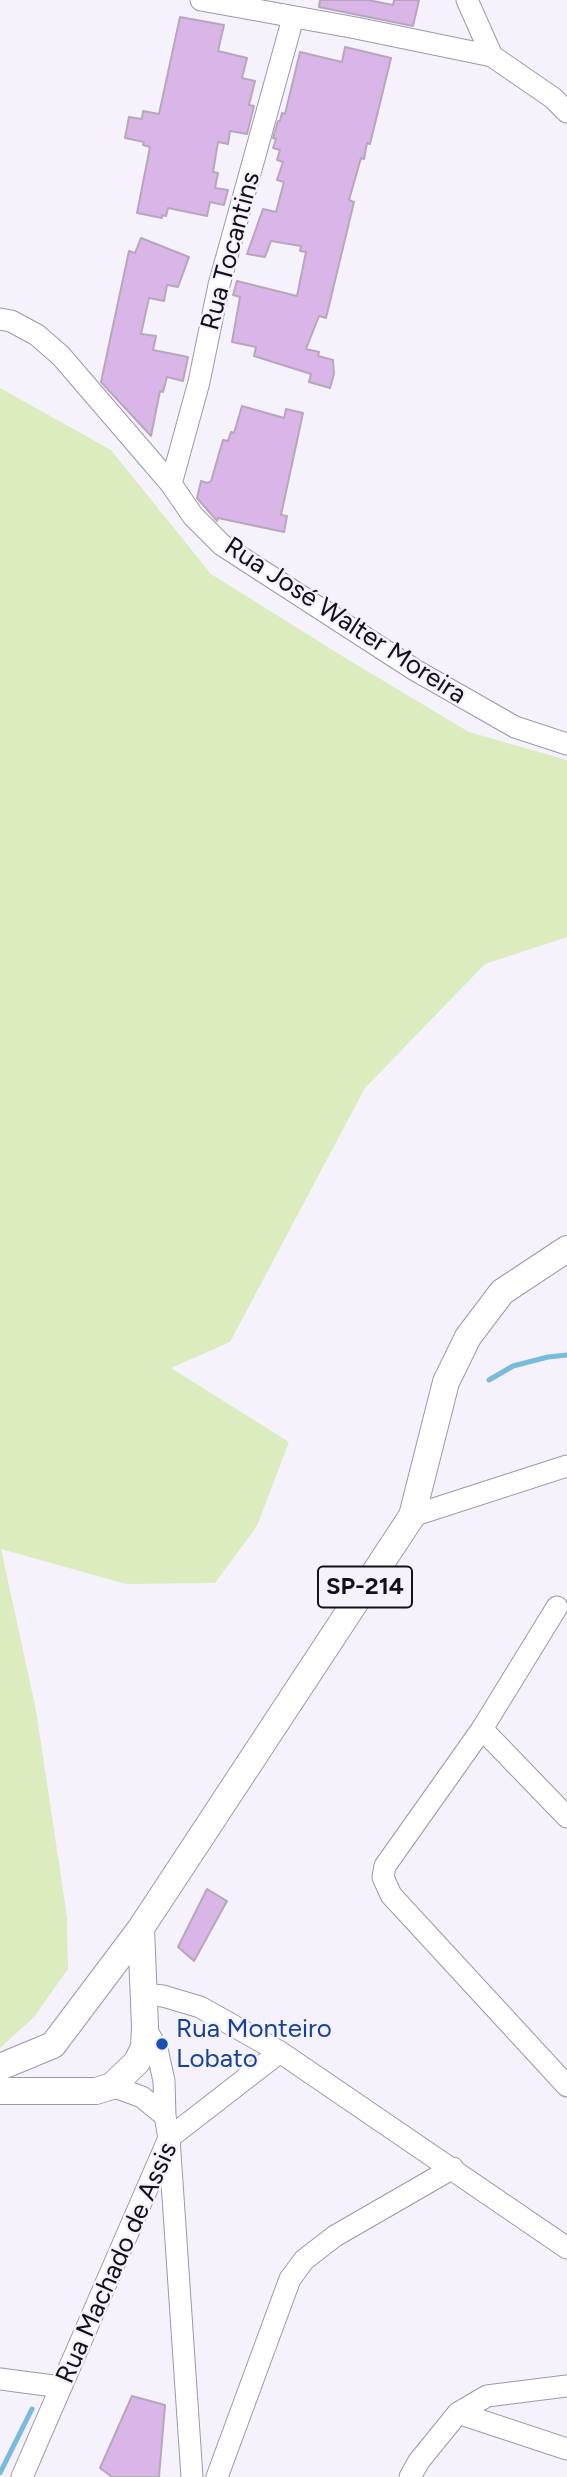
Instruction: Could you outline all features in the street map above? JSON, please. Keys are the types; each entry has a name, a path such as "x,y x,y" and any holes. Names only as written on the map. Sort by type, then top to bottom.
{"main road":[{"name":"SP-214","path":"54,2045 141,1928 412,1516 446,1382 468,1337 502,1292 567,1250"},
{"path":"0,2091 104,2089 137,2062 144,2048 145,2027 141,1928"},
{"path":"95,1991 119,1990 142,1994"},
{"path":"0,2067 54,2045 57,2074 65,2083 77,2089 104,2089"}],"street":[{"path":"201,0 355,28 492,57 552,97 567,112"},
{"path":"467,0 492,57"},
{"name":"Rua Tocantins","path":"171,484 199,382 219,285 293,18"},
{"name":"Rua José Walter Moreira","path":"0,319 11,321 37,335 61,356 171,484 193,516 222,545 415,670 515,727 567,744"},
{"path":"412,1516 567,1466"},
{"path":"556,1607 482,1729 386,1866 383,1877 391,1895 567,2086"},
{"path":"482,1729 567,1817"},
{"path":"142,1994 163,1996 200,2007 280,2052 567,2248"},
{"path":"145,2027 162,2063 192,2477"},
{"name":"Rua Machado de Assis","path":"22,2477 169,2138 280,2052"},
{"path":"104,2089 142,2096 164,2116"},
{"path":"217,2477 290,2280 304,2260 335,2236 453,2168"},
{"path":"0,2379 61,2387"},
{"path":"410,2477 419,2461 458,2413 487,2396 567,2386"},
{"path":"458,2413 567,2449"}],"green space":[{"path":"0,388 111,450 211,574 469,732 567,760 567,937 485,964 365,1088 230,1342 171,1368 289,1442 257,1526 215,1583 126,1584 1,1549 36,1710 67,1917 68,1969 34,2017 0,2048"}],"building":[{"path":"320,0 368,0 393,5 394,0 419,0 413,26 319,7"},
{"path":"180,17 224,25 218,51 247,58 242,78 255,81 249,105 254,106 247,134 230,131 228,144 218,142 213,172 218,173 215,188 228,190 224,205 210,202 207,216 168,208 166,216 162,215 162,218 137,213 150,147 143,145 144,142 125,138 129,117 142,119 143,111 159,114"},
{"path":"345,47 391,58 370,144 367,143 364,159 361,158 349,200 354,202 326,318 319,316 306,349 319,352 318,356 333,360 334,374 330,388 309,382 311,374 254,356 256,347 232,342 240,297 233,295 237,281 297,296 306,252 300,251 301,246 271,241 265,257 247,254 263,209 276,212 284,182 277,180 283,162 277,160 280,150 273,148 276,139 273,138 282,113 285,114 300,52 342,62"},
{"path":"141,238 189,257 178,287 167,285 164,301 149,298 141,334 156,336 153,350 188,357 183,381 167,377 163,392 160,391 151,436 101,382 129,251 135,253"},
{"path":"242,406 284,418 286,409 303,413 281,515 287,516 284,532 218,518 217,521 197,498 201,481 211,481 223,440 228,441 231,432 234,433"},
{"path":"207,1889 227,1901 194,1961 178,1947"},
{"path":"132,2396 165,2405 159,2477 112,2477 100,2468"}],"waterway":[{"path":"489,1380 513,1366 567,1355"},
{"path":"0,2473 32,2409"}],"place":[{"name":"Rua Monteiro Lobato","path":"162,2044"}]}
